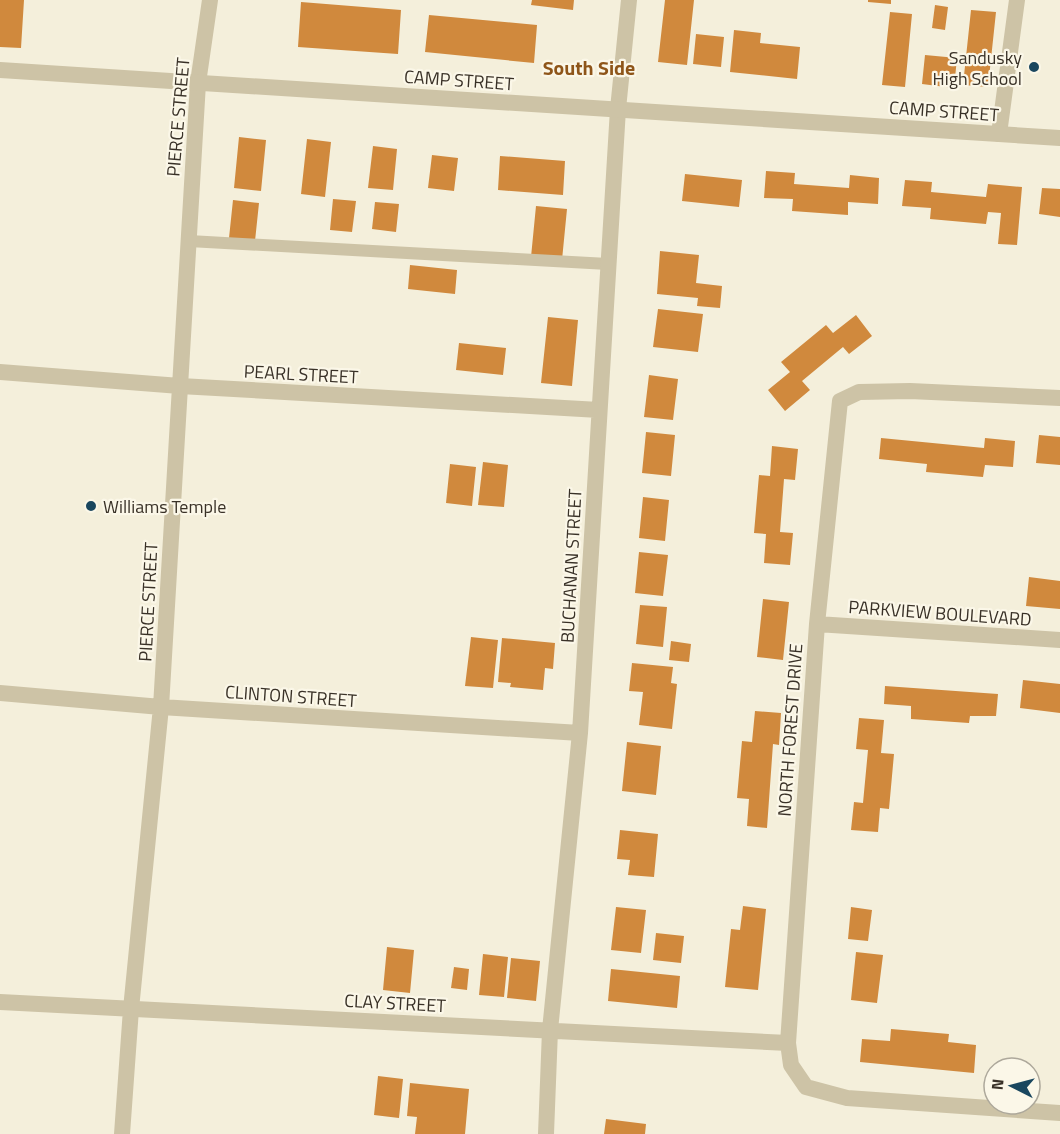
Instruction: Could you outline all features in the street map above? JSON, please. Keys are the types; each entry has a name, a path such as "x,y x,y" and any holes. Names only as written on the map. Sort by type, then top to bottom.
{"street":[{"name":"PIERCE STREET","path":"122,1134 131,1009 161,707 198,83 210,0"},
{"name":"BUCHANAN STREET","path":"546,1134 550,1030 580,733 618,110 628,0"},
{"path":"999,134 1017,0"},
{"name":"CAMP STREET","path":"0,70 1060,138"},
{"name":"PEARL STREET","path":"0,372 180,386 599,410"},
{"name":"NORTH FOREST DRIVE","path":"1060,398 910,391 859,392 840,401 817,624 788,1043 791,1065 806,1087 847,1098 1060,1113"},
{"name":"PARKVIEW BOULEVARD","path":"817,624 1060,640"},
{"name":"CLINTON STREET","path":"0,693 161,707 580,733"},
{"name":"CLAY STREET","path":"0,1002 788,1043"}],"lane":[{"path":"189,241 609,264"}],"building":[{"path":"0,0 24,0 21,48 0,47"},
{"path":"532,0 574,0 573,10 531,5"},
{"path":"665,0 694,0 687,65 658,62"},
{"path":"868,0 891,0 891,4 868,2"},
{"path":"301,2 401,10 398,54 298,47"},
{"path":"935,5 948,7 945,30 932,28"},
{"path":"971,10 996,12 988,87 963,85"},
{"path":"890,12 912,14 905,87 882,85"},
{"path":"429,15 537,25 534,63 425,52"},
{"path":"734,30 761,33 760,43 800,47 797,79 730,72"},
{"path":"696,34 724,37 721,67 693,64"},
{"path":"925,55 957,58 954,88 922,84"},
{"path":"239,137 266,140 261,191 234,188"},
{"path":"307,139 331,142 325,197 301,194"},
{"path":"373,146 397,149 393,190 368,188"},
{"path":"432,155 458,158 454,191 428,188"},
{"path":"500,156 565,161 563,195 498,190"},
{"path":"766,171 795,173 794,184 849,188 850,175 879,178 878,204 848,202 848,215 792,211 793,199 764,198"},
{"path":"685,174 742,180 739,207 682,201"},
{"path":"905,180 932,182 931,192 986,197 988,184 1022,187 1017,245 998,244 1001,213 988,212 986,224 930,219 931,208 902,206"},
{"path":"1042,188 1060,189 1060,217 1039,214"},
{"path":"333,199 356,201 352,232 330,230"},
{"path":"233,200 259,203 255,241 229,238"},
{"path":"375,202 399,204 396,232 372,229"},
{"path":"536,206 567,209 562,260 531,257"},
{"path":"660,251 699,255 696,283 722,286 720,308 697,306 698,298 657,294"},
{"path":"410,265 457,270 455,294 408,289"},
{"path":"658,309 703,314 698,352 653,347"},
{"path":"856,315 872,336 849,354 843,347 802,381 810,390 785,411 768,390 790,372 781,362 826,325 833,333"},
{"path":"548,317 578,320 572,386 541,383"},
{"path":"459,343 506,348 503,375 456,370"},
{"path":"649,375 678,379 673,420 644,417"},
{"path":"646,432 675,435 671,476 642,473"},
{"path":"1039,435 1060,437 1060,465 1036,463"},
{"path":"881,438 984,448 985,438 1015,441 1013,467 985,465 983,477 926,472 927,464 879,459"},
{"path":"772,446 798,449 795,480 784,479 780,532 793,533 790,565 764,563 766,534 754,533 759,475 770,476"},
{"path":"483,462 508,465 504,507 478,505"},
{"path":"450,464 476,467 472,506 446,503"},
{"path":"643,497 669,500 665,541 639,538"},
{"path":"639,552 668,555 663,596 635,593"},
{"path":"1029,577 1060,581 1060,609 1026,606"},
{"path":"763,599 789,602 783,660 757,657"},
{"path":"640,605 667,607 663,647 636,644"},
{"path":"471,637 498,640 493,688 465,686"},
{"path":"502,638 555,643 553,669 545,668 543,690 510,687 511,683 498,682"},
{"path":"671,641 691,644 689,662 669,660"},
{"path":"632,663 673,667 671,683 677,684 672,729 639,725 643,692 629,691"},
{"path":"1023,680 1060,684 1060,713 1020,708"},
{"path":"885,686 998,694 996,716 970,716 969,723 911,719 911,706 884,704"},
{"path":"755,711 781,713 779,745 773,744 767,828 747,826 749,799 737,798 742,741 752,742"},
{"path":"859,718 884,720 881,753 894,754 889,809 880,808 878,832 851,830 854,802 863,803 868,750 856,749"},
{"path":"627,742 661,746 656,795 622,791"},
{"path":"620,830 658,834 654,877 628,875 630,860 617,859"},
{"path":"743,906 766,909 758,990 725,987 731,929 740,930"},
{"path":"616,907 646,910 641,953 611,950"},
{"path":"851,907 872,910 868,941 848,939"},
{"path":"656,933 684,936 681,963 653,960"},
{"path":"387,947 414,950 410,993 383,990"},
{"path":"856,952 883,955 877,1003 851,1000"},
{"path":"483,954 508,957 504,997 479,995"},
{"path":"511,958 540,961 536,1001 507,998"},
{"path":"454,967 469,969 467,990 451,988"},
{"path":"611,969 680,976 677,1008 608,1001"},
{"path":"891,1029 949,1034 948,1042 976,1045 974,1073 860,1062 862,1039 890,1041"},
{"path":"378,1076 403,1079 399,1118 374,1115"},
{"path":"410,1083 469,1089 465,1134 415,1134 417,1117 407,1116"},
{"path":"606,1119 646,1124 645,1134 604,1134"}],"place":[{"name":"Sandusky High School","path":"1034,67"},
{"name":"Williams Temple","path":"91,506"}],"district":[{"name":"South Side","path":"589,67"}]}
